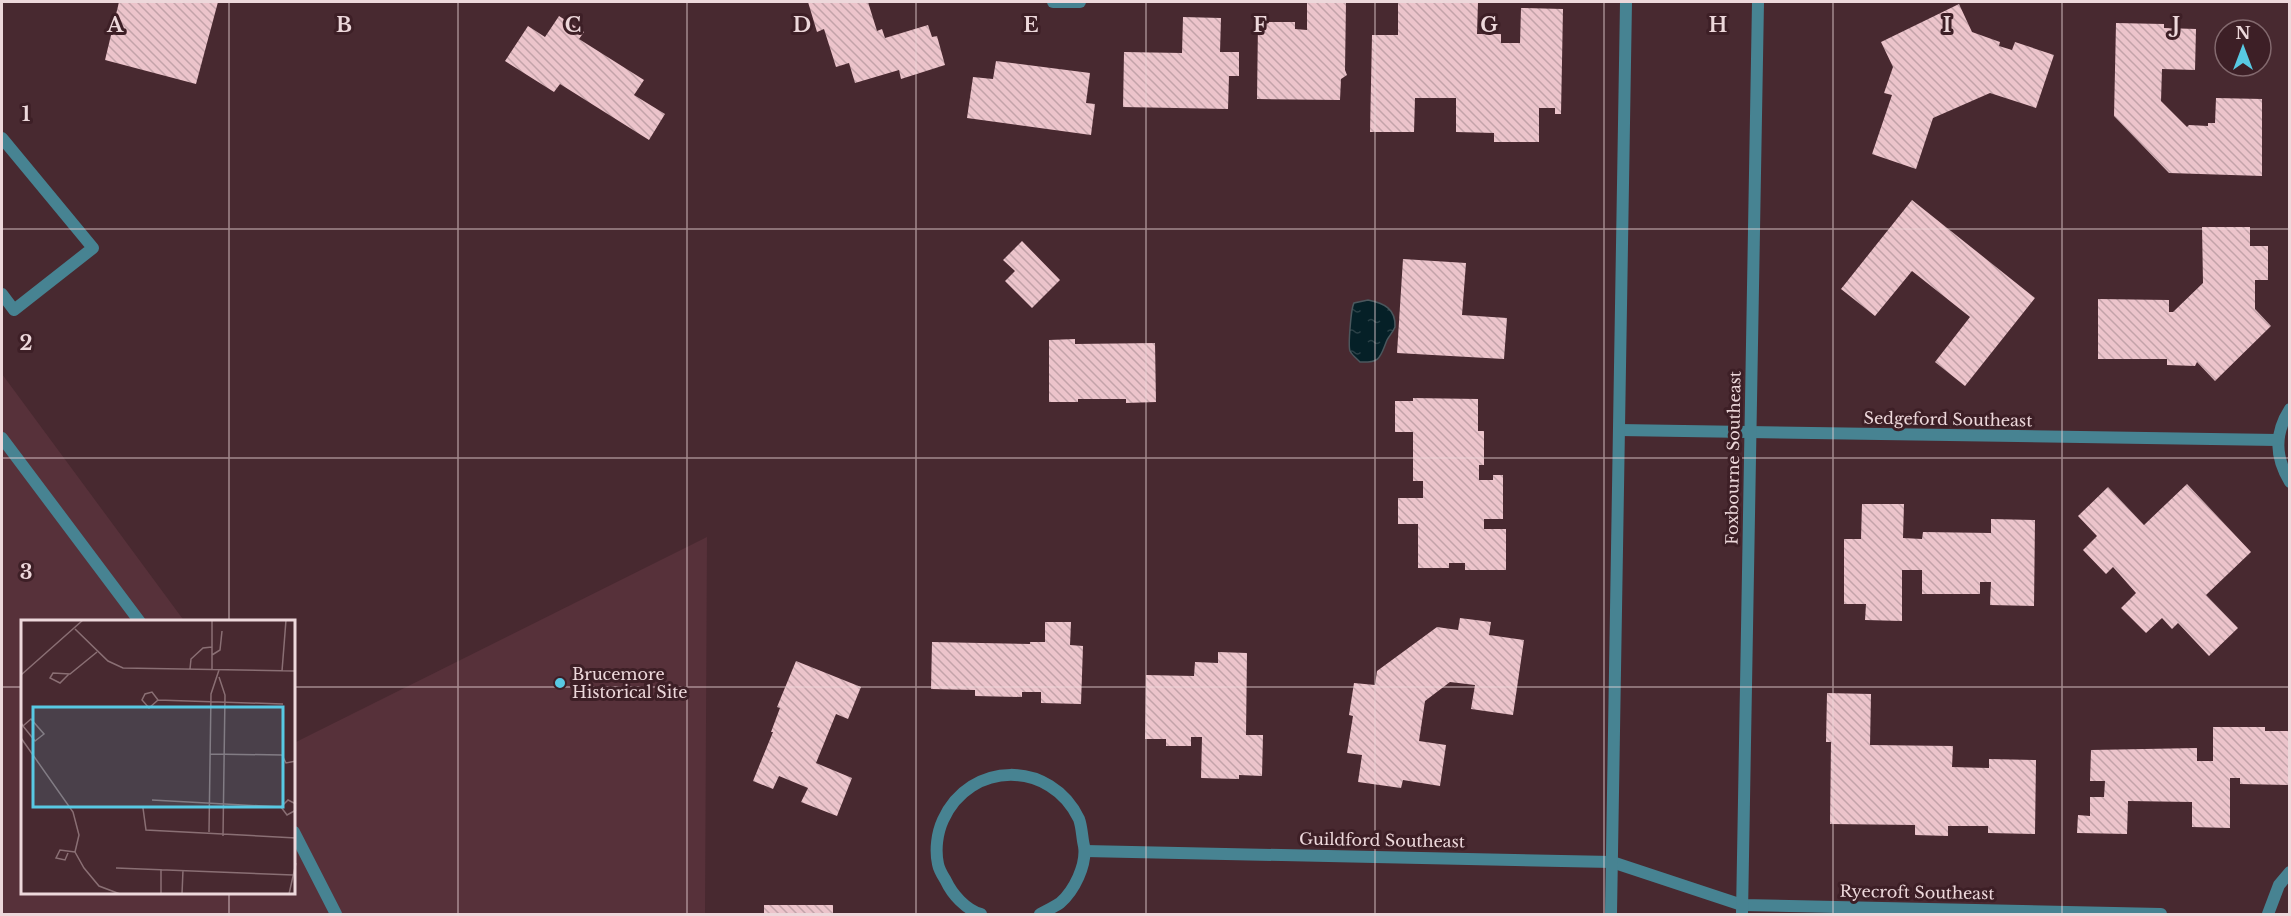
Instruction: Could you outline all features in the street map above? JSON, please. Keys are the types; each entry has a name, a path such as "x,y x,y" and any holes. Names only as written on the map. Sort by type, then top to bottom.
{"street":[{"path":"1053,2 1080,2"},
{"path":"1611,915 1626,2"},
{"name":"Foxbourne Southeast","path":"1742,910 1758,2"},
{"path":"2,138 93,248 14,310 2,294"},
{"path":"2289,410 2277,440 2283,470 2289,482"},
{"name":"Sedgeford Southeast","path":"1619,430 2277,440"},
{"path":"2,438 138,620"},
{"path":"981,915 952,893 938,864 937,833 950,804 974,783 1004,774 1035,778 1062,794 1080,820 1085,851 1078,879 1060,902 1040,915"},
{"path":"296,836 336,915"},
{"name":"Guildford Southeast","path":"1085,851 1612,862 1676,884"},
{"path":"2268,915 2279,885 2289,872"},
{"name":"Ryecroft Southeast","path":"1676,884 1742,910 2161,915"}],"shaded area":[{"name":"Brucemore Historical Site","path":"2,374 184,620 21,620 21,895 296,895 296,742 707,537 705,914 2,914"}],"water":[{"path":"1368,300 1379,303 1391,311 1395,327 1379,358 1360,362 1350,351 1351,319 1354,303"}],"building":[{"path":"119,2 218,2 196,84 105,60"},
{"path":"808,2 868,2 877,31 882,29 885,38 928,25 932,37 937,36 945,65 901,79 899,70 855,83 849,63 836,67 824,29 817,32"},
{"path":"1307,2 1346,2 1345,70 1347,75 1341,79 1340,100 1257,99 1258,22 1295,22 1295,29 1307,30"},
{"path":"1398,2 1478,2 1477,34 1501,34 1501,43 1520,43 1521,8 1563,9 1561,114 1555,114 1555,108 1539,108 1539,142 1494,142 1494,133 1456,132 1456,98 1415,98 1414,132 1370,132 1372,35 1398,35"},
{"path":"1959,4 1972,32 2000,42 1999,46 2012,50 2015,42 2054,55 2036,108 1990,93 1933,118 1916,169 1872,154 1892,95 1884,93 1893,67 1881,42"},
{"path":"559,16 584,32 579,39 644,80 634,95 665,114 649,140 560,84 554,92 505,61 528,26 545,37"},
{"path":"1183,17 1221,18 1220,52 1239,52 1239,76 1229,76 1228,109 1123,107 1124,52 1182,53"},
{"path":"2116,23 2164,24 2164,28 2196,29 2195,70 2162,69 2161,101 2187,127 2189,125 2208,126 2208,123 2215,123 2216,98 2262,99 2262,176 2169,173 2114,116"},
{"path":"996,61 1090,73 1086,103 1095,104 1091,135 967,118 973,77 993,79"},
{"path":"1912,200 2035,298 1965,386 1935,362 1970,317 1912,271 1875,316 1841,289"},
{"path":"2202,227 2250,227 2250,246 2268,246 2268,280 2255,280 2255,309 2271,326 2215,381 2197,362 2195,366 2167,365 2167,359 2098,359 2098,299 2169,300 2169,312 2173,312 2203,283"},
{"path":"1022,241 1060,280 1032,308 1005,281 1015,271 1003,260"},
{"path":"1403,259 1466,263 1462,315 1507,318 1504,359 1397,353"},
{"path":"1075,339 1075,344 1155,343 1156,402 1126,403 1126,399 1078,399 1078,402 1049,402 1049,340"},
{"path":"1413,398 1478,399 1478,431 1484,431 1484,465 1479,465 1479,480 1493,480 1493,475 1503,475 1503,519 1484,519 1484,529 1506,529 1506,570 1465,570 1465,563 1449,563 1449,568 1418,568 1418,524 1398,524 1398,498 1423,498 1423,481 1413,481 1413,432 1395,432 1395,401 1413,401"},
{"path":"2187,484 2251,552 2206,595 2238,628 2209,656 2178,623 2172,629 2162,618 2146,633 2121,608 2136,593 2113,567 2106,574 2083,550 2097,536 2078,516 2108,487 2144,525"},
{"path":"1862,504 1904,504 1903,538 1922,539 1923,532 1991,533 1991,519 2035,520 2034,606 1990,605 1991,582 1980,582 1980,594 1922,594 1922,570 1902,570 1902,621 1865,620 1866,604 1844,604 1844,539 1861,539"},
{"path":"1460,618 1491,622 1489,635 1524,640 1513,715 1471,709 1475,685 1450,682 1425,701 1419,741 1446,745 1440,786 1403,780 1401,788 1358,782 1362,755 1347,753 1353,716 1349,715 1354,683 1375,685 1377,671 1437,627 1458,630"},
{"path":"1045,622 1071,622 1070,645 1083,646 1081,704 1041,703 1041,692 1022,692 1022,697 975,696 975,690 931,689 932,642 1030,644 1030,642 1045,642"},
{"path":"1218,652 1247,653 1246,735 1263,735 1262,776 1239,775 1239,779 1201,778 1202,737 1191,737 1191,746 1166,746 1166,739 1145,739 1146,675 1194,676 1195,662 1218,663"},
{"path":"796,661 861,687 848,719 836,714 816,763 852,778 837,816 801,802 808,788 779,776 773,789 753,781 773,732 771,732 780,708 777,707"},
{"path":"1827,693 1871,694 1870,745 1953,746 1952,767 1989,768 1989,759 2036,760 2035,834 1988,833 1988,826 1948,826 1948,836 1915,835 1915,825 1830,824 1831,742 1826,742"},
{"path":"2213,727 2265,727 2265,731 2290,731 2290,785 2240,784 2240,778 2230,778 2230,828 2192,827 2192,802 2128,801 2127,834 2077,833 2078,815 2090,816 2090,797 2104,797 2105,781 2090,781 2091,750 2197,748 2197,761 2213,761"},
{"path":"764,905 833,905 833,914 764,914"}],"place":[{"name":"Brucemore Historical Site","path":"560,683"}]}
